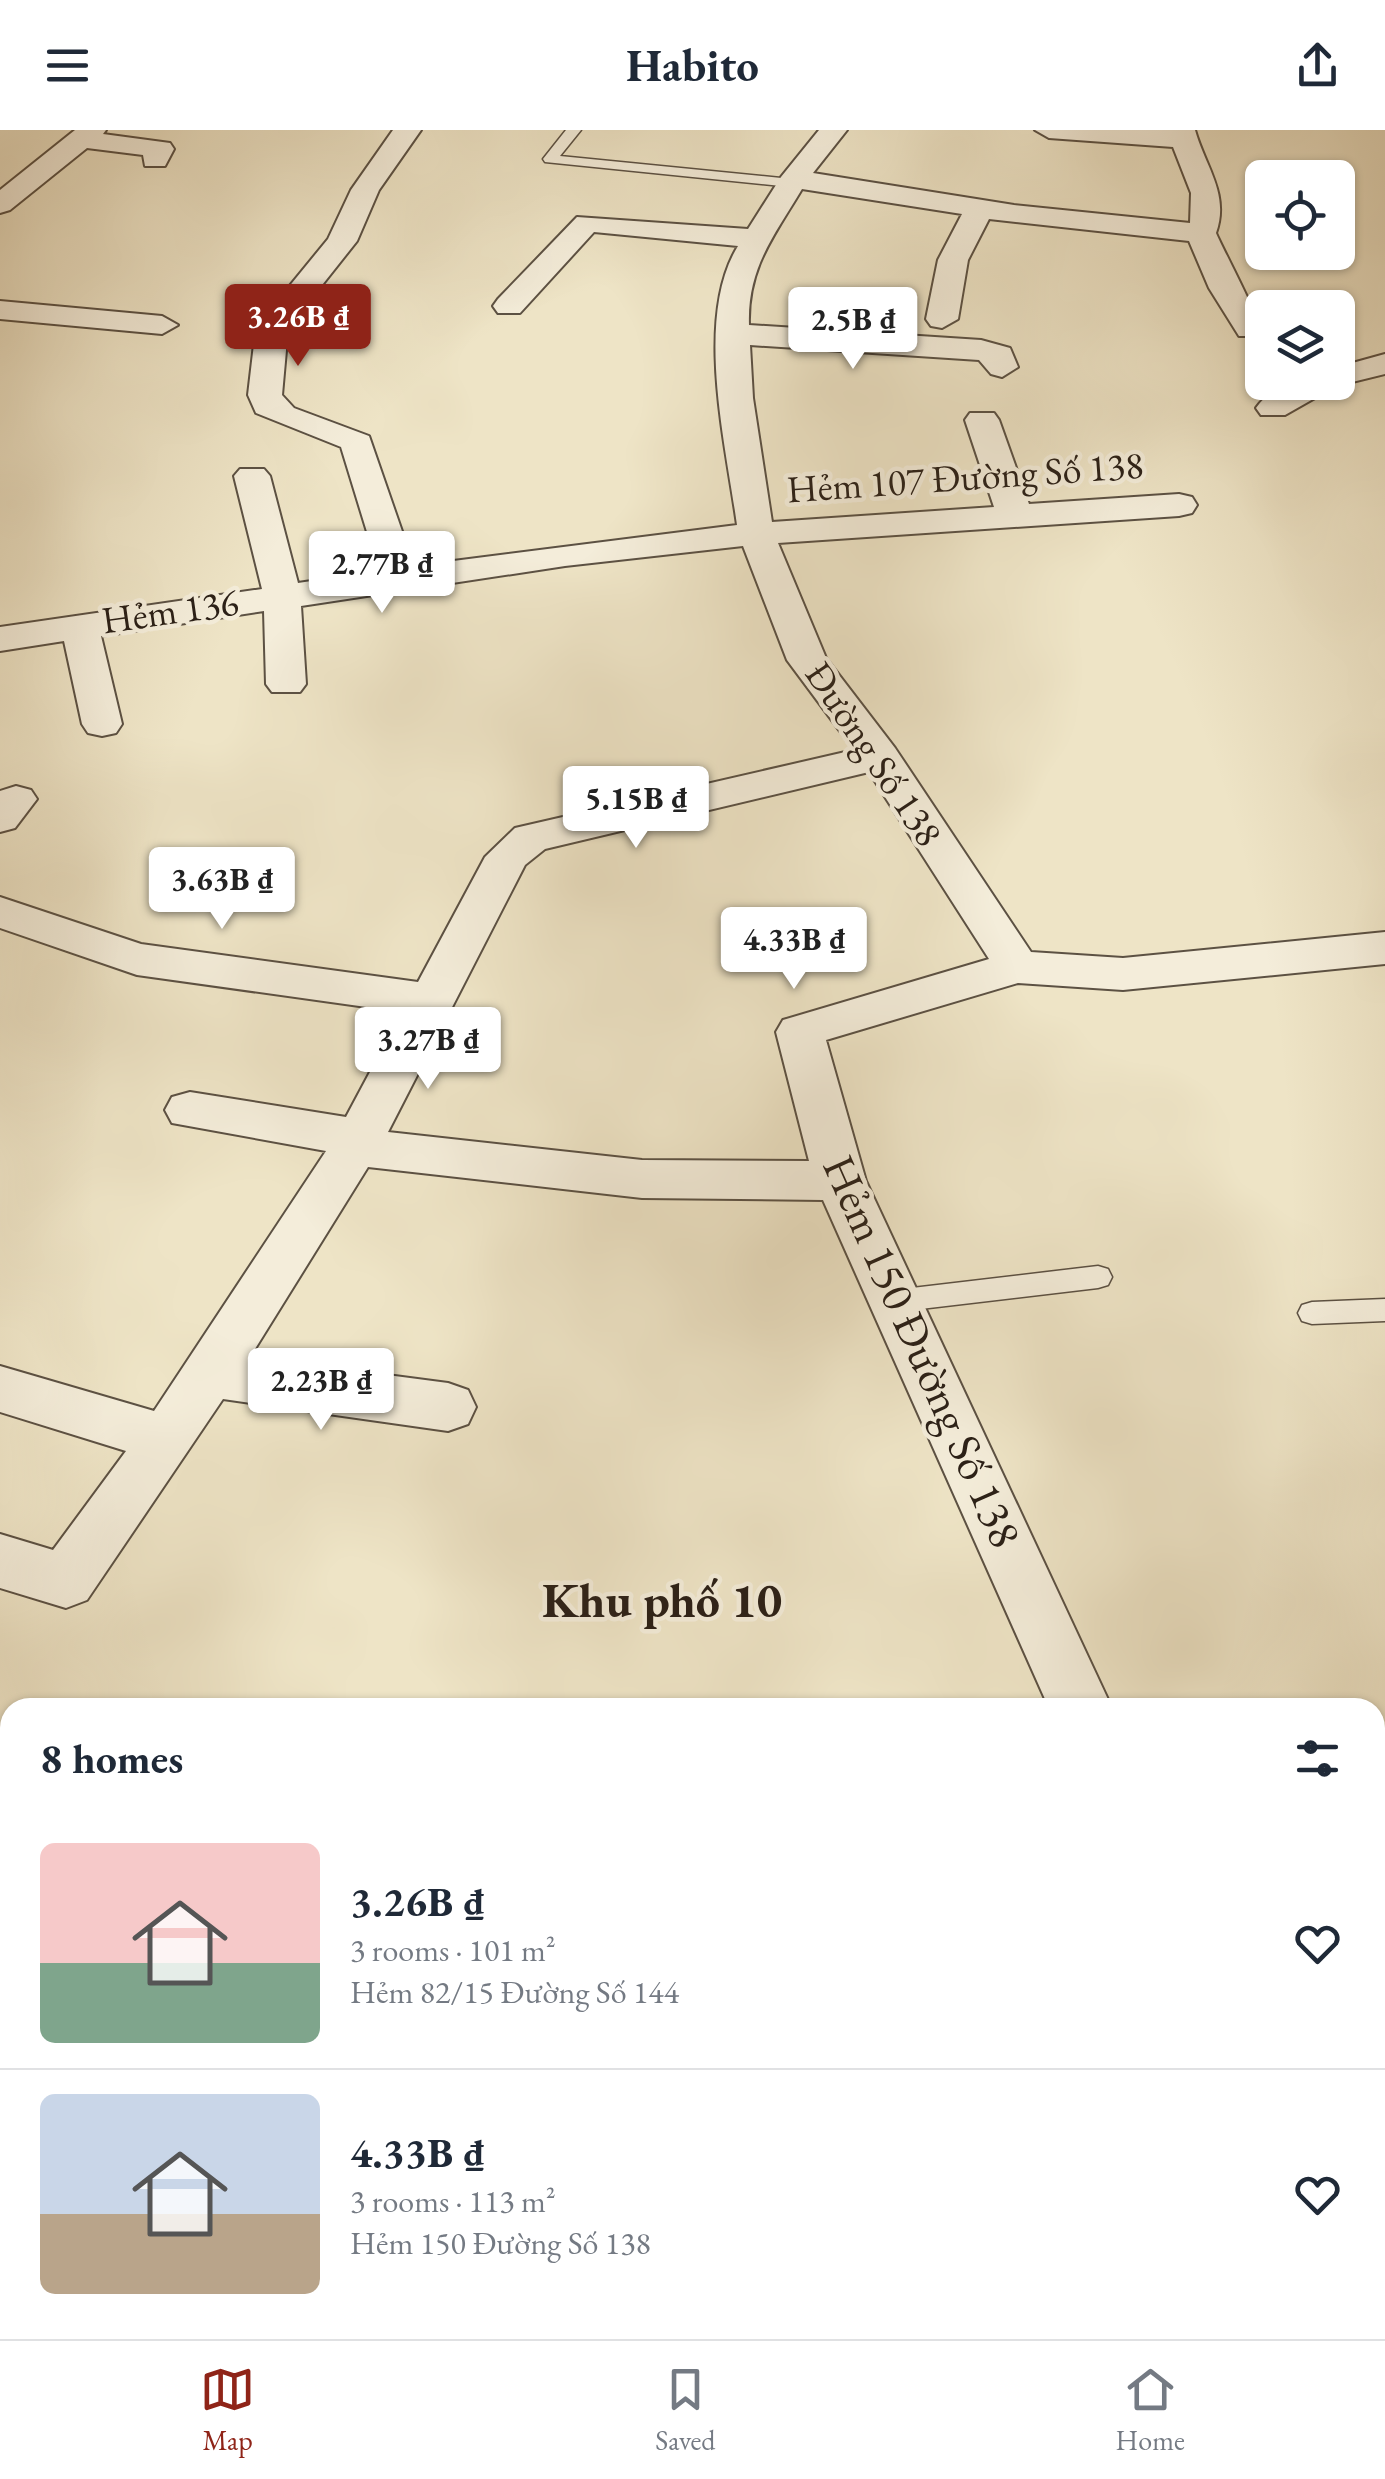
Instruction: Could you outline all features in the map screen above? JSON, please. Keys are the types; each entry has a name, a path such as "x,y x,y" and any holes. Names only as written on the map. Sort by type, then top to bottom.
{"street":[{"path":"400,580 353,439 282,415 268,406 265,395 272,327 342,241 366,190 407,130"},
{"name":"Đường Số 138","path":"833,130 793,181 740,270 734,334 736,398 756,534 807,660 880,757 1017,967"},
{"path":"1049,130 1182,135 1202,174 1208,213 1201,233 1224,288 1245,321"},
{"path":"0,204 87,134 160,148 155,160"},
{"path":"793,181 1201,233"},
{"path":"942,319 954,252 968,223 982,208"},
{"path":"509,306 587,223 758,238"},
{"path":"0,310 162,325"},
{"path":"734,334 992,352 1002,359 1002,367"},
{"path":"1355,372 1385,364"},
{"path":"1273,408 1284,400"},
{"path":"982,420 1016,518"},
{"path":"252,476 282,596 286,684"},
{"name":"Hẻm 107 Đường Số 138","path":"756,534 1179,506"},
{"name":"Hẻm 136","path":"0,638 565,555 756,534"},
{"path":"79,624 102,724"},
{"path":"0,1562 66,1582 166,1439 358,1143 506,857 530,838 880,757"},
{"path":"0,912 137,959 432,1000"},
{"path":"1017,967 1123,974 1385,948"},
{"name":"Hẻm 150 Đường Số 138","path":"1017,967 943,992 843,1015 800,1032 840,1181 1076,1698"},
{"path":"190,1110 358,1143 642,1178 840,1181"},
{"path":"206,1374 448,1407"},
{"path":"0,1389 166,1439"}],"lane":[{"path":"574,130 550,159 793,181"},
{"path":"895,1301 1098,1277"},
{"path":"1312,1313 1385,1310"}],"district":[{"name":"Khu phố 10","path":"662,1600"}]}
